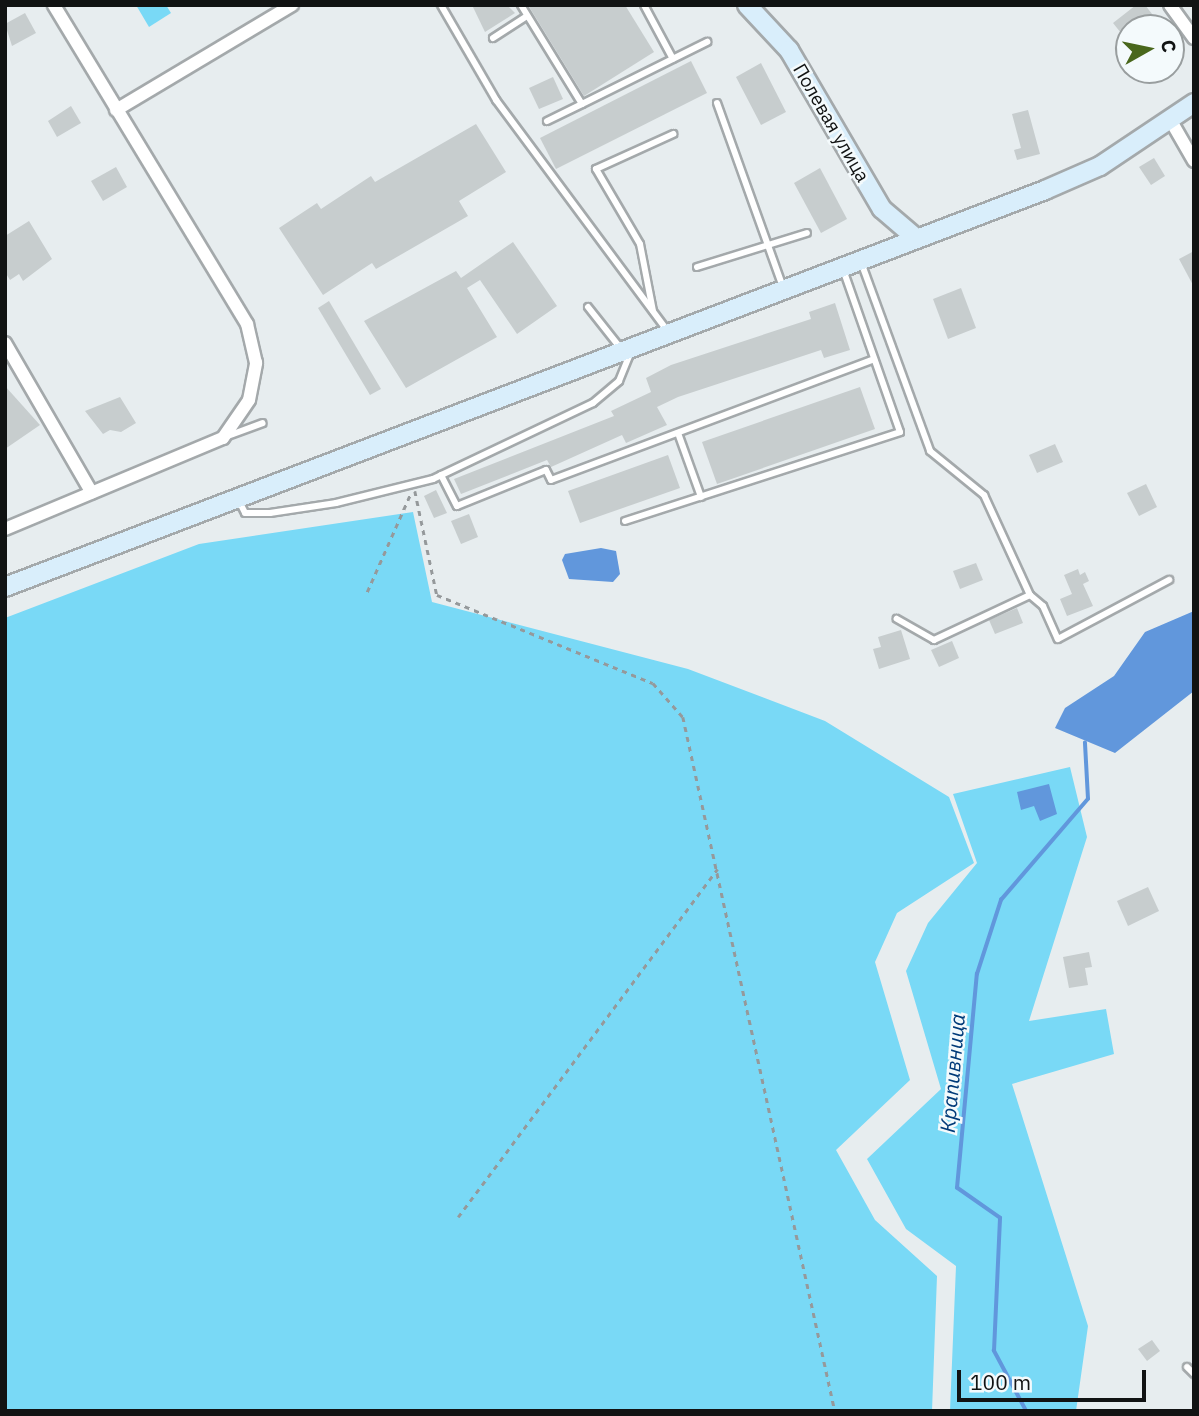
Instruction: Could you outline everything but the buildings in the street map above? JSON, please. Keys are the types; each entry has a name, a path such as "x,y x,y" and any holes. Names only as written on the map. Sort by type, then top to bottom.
{"street":[{"path":"5,529 223,438 242,415 254,384 253,339 54,5"},
{"path":"116,110 292,5"},
{"name":"Полевая улица","path":"747,5 789,50 882,209 916,239"},
{"path":"1170,5 1194,38"},
{"path":"5,587 669,334 1100,166 1171,121 1194,103"},
{"path":"1171,121 1194,160"},
{"path":"5,343 92,493"}],"lane":[{"path":"441,5 503,110 669,334"},
{"path":"521,5 582,104"},
{"path":"644,5 673,59"},
{"path":"492,38 527,16"},
{"path":"547,121 707,42"},
{"path":"717,103 784,289"},
{"path":"653,313 640,244 596,169 673,134"},
{"path":"697,267 769,247 807,233"},
{"path":"860,260 930,451 984,495 1030,595 1043,606 1058,639 1169,580"},
{"path":"625,521 900,432 842,267"},
{"path":"238,498 246,513 270,513 414,485 441,475 593,403 619,381 628,349 588,307"},
{"path":"441,475 457,506 546,470 551,480 874,359"},
{"path":"223,438 263,423"},
{"path":"678,433 701,497"},
{"path":"897,619 933,640 1030,595"},
{"path":"1187,1367 1194,1374"}],"path":[{"path":"368,592 414,485"},
{"path":"414,485 437,595 653,683 683,717 835,1411"},
{"path":"458,1217 717,869"}],"shaded area":[{"path":"136,5 166,5 171,13 149,27"},
{"path":"413,512 432,602 688,669 825,721 949,797 974,863 897,913 875,962 910,1080 836,1150 875,1220 937,1276 932,1411 5,1411 5,618 199,544"},
{"path":"601,548 616,551 620,574 613,582 569,579 562,560 565,554"},
{"path":"1194,611 1194,691 1115,753 1055,728 1065,708 1114,676 1145,632"},
{"path":"1070,767 1087,837 1029,1021 1106,1009 1114,1054 1012,1084 1088,1326 1076,1411 950,1411 956,1266 906,1229 867,1159 941,1089 906,971 928,923 977,863 953,794"},
{"path":"1049,784 1057,814 1040,821 1034,806 1021,810 1017,792"}],"waterway":[{"name":"Крапивница","path":"1026,1411 994,1351 1000,1218 957,1188 977,974 1001,900 1088,799 1085,743"}]}
